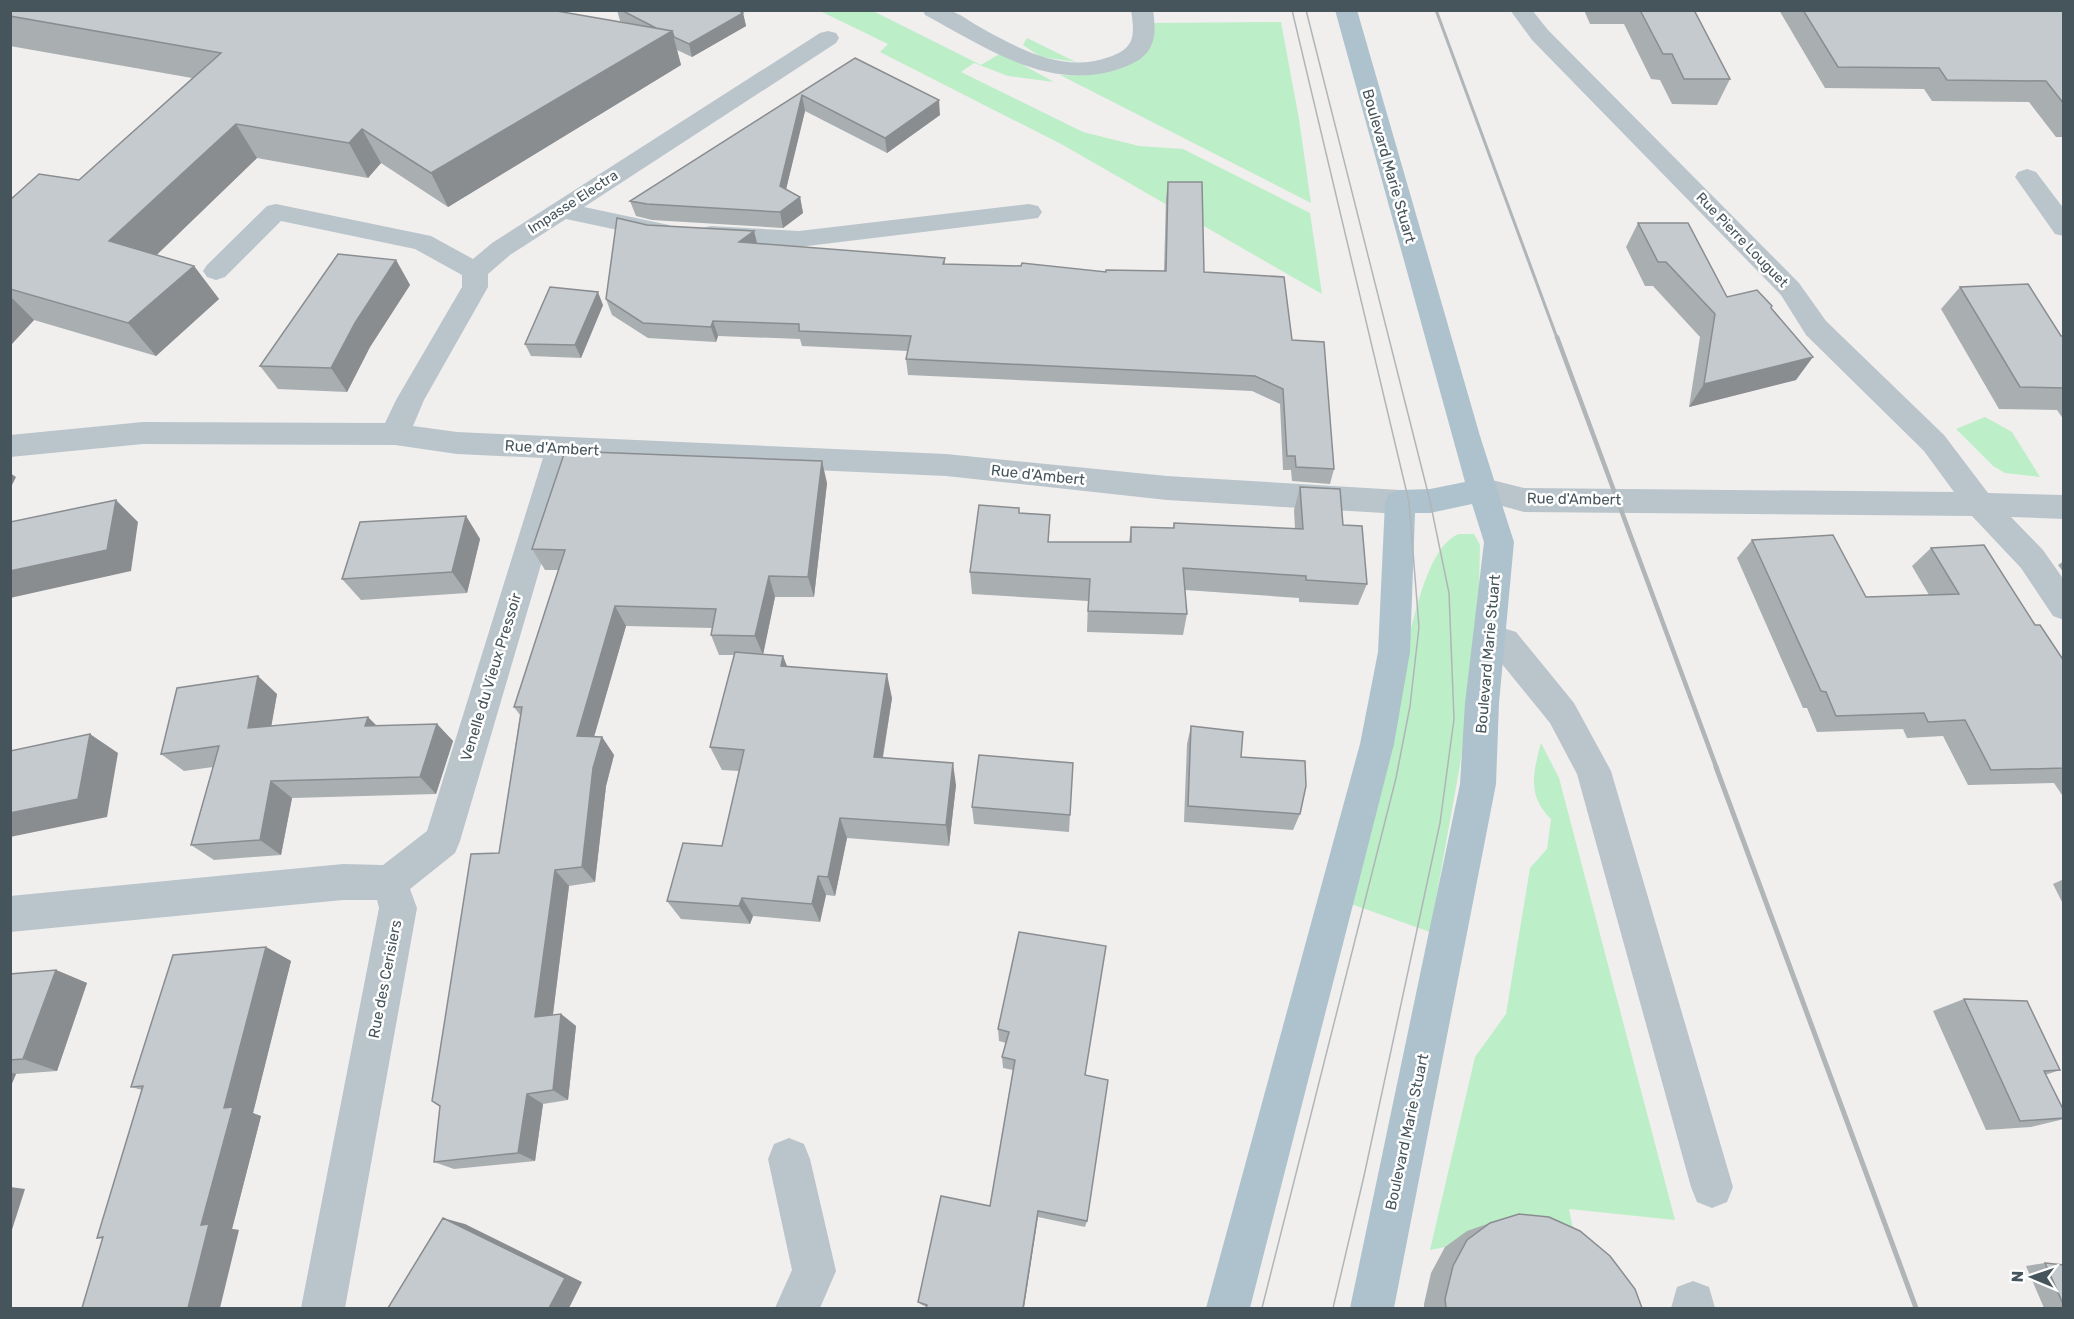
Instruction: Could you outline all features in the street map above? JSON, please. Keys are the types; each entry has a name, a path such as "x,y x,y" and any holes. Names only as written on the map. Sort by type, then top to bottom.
{"main road":[{"name":"Boulevard Marie Stuart","path":"1346,10 1461,425 1499,542 1482,703 1478,784 1371,1308"},
{"name":"Rue d'Ambert","path":"1400,502 1430,501 1484,490"},
{"path":"1228,1308 1377,744 1394,652 1400,502"}],"street":[{"path":"933,10 1027,60 1049,66 1079,69 1121,61 1139,47 1144,37 1142,10"},
{"name":"Rue Pierre Louguet","path":"1520,10 1540,35 1790,289 1816,328 1934,443 1979,504 2032,559 2064,607"},
{"name":"Impasse Electra","path":"475,271 501,249 828,38"},
{"path":"2027,177 2064,228"},
{"path":"562,210 652,230 799,240 1029,212"},
{"path":"216,272 276,212 422,242 475,271 475,287 410,400 395,434"},
{"name":"Rue d'Ambert","path":"10,446 143,433 395,434 457,442 561,448 946,465 1167,488 1400,502"},
{"name":"Venelle du Vieux Pressoir","path":"389,883 442,841 561,448"},
{"name":"Rue d'Ambert","path":"1484,490 1524,500 1979,504 2064,507"},
{"path":"1490,638 1504,642 1562,713 1594,771 1712,1187"},
{"path":"10,914 343,882 389,883"},
{"name":"Rue des Cerisiers","path":"323,1308 398,908 389,883"},
{"path":"789,1159 814,1271 797,1308"}],"green space":[{"path":"820,11 873,11 981,65 1001,53 1054,82 1008,76 974,63 961,72 1083,132 1139,146 1183,149 1310,213 1322,294 1063,145 880,52 888,44"},
{"path":"1281,22 1299,119 1311,203 1060,75 1098,74 1133,62 1152,45 1154,23"},
{"path":"1027,38 1076,62 1041,57 1023,45"},
{"path":"1985,417 2012,432 2040,477 2005,473 1993,466 1956,429"},
{"path":"1459,534 1474,534 1480,545 1478,626 1460,765 1430,932 1351,904 1417,608 1433,563 1449,540"},
{"path":"1541,743 1559,778 1675,1220 1569,1209 1580,1263 1445,1247 1430,1250 1475,1057 1506,1014 1530,868 1547,849 1551,819 1538,802 1534,784"}],"building":[{"path":"10,10 551,10 672,31 431,173 362,129 349,143 236,124 109,241 194,266 128,323 10,289 10,200 39,174 79,180 221,53 10,16"},
{"path":"621,10 738,10 743,13 689,44 674,37 672,31 656,28"},
{"path":"1640,10 1694,10 1730,79 1684,79 1672,54 1663,54"},
{"path":"1803,10 2064,10 2064,104 2046,81 1947,80 1939,68 1838,67"},
{"path":"855,58 939,100 885,138 802,95 780,186 800,197 780,212 630,201"},
{"path":"1168,182 1202,182 1204,272 1284,277 1292,340 1324,342 1334,469 1296,467 1295,456 1287,456 1283,389 1255,376 906,359 911,336 799,331 799,324 713,321 711,327 643,323 606,299 617,218 647,225 754,231 739,242 945,258 943,264 1021,266 1022,263 1106,272 1106,270 1166,271"},
{"path":"1638,223 1688,223 1727,297 1757,290 1813,357 1704,384 1715,314 1666,262 1658,262"},
{"path":"338,254 396,260 355,323 331,368 260,366"},
{"path":"2028,284 2061,336 2064,336 2064,388 2020,387 1960,287"},
{"path":"550,287 598,292 575,345 525,344"},
{"path":"565,451 822,461 808,577 769,576 755,636 711,635 716,609 615,606 577,736 602,737 593,768 582,867 555,870 535,1017 561,1014 553,1090 527,1094 518,1153 434,1162 440,1106 432,1101 471,854 499,853 522,707 514,707 565,550 532,549"},
{"path":"1300,487 1340,489 1343,525 1362,526 1367,584 1306,580 1306,576 1183,568 1187,614 1088,611 1090,579 970,572 979,505 1019,508 1019,513 1050,515 1048,542 1131,542 1131,527 1174,528 1174,523 1303,529"},
{"path":"116,500 107,550 10,571 10,522"},
{"path":"466,516 452,572 342,579 360,522"},
{"path":"1833,535 1866,597 1959,594 1931,548 1984,545 2035,625 2040,625 2064,661 2064,768 1991,770 1965,720 1928,722 1924,713 1836,716 1826,692 1821,691 1752,540"},
{"path":"735,652 783,656 781,666 887,674 874,757 953,763 946,825 840,818 828,877 818,876 812,904 742,898 739,906 667,901 683,843 722,846 744,750 710,747"},
{"path":"258,676 248,728 368,717 365,726 437,724 420,777 271,781 260,840 191,845 219,746 161,754 177,688"},
{"path":"1191,726 1243,732 1241,757 1305,761 1306,786 1300,814 1188,806"},
{"path":"90,734 78,799 10,813 10,751"},
{"path":"979,755 1073,763 1070,815 972,807"},
{"path":"1019,932 1106,946 1085,1075 1108,1080 1087,1221 1038,1211 1023,1308 926,1308 927,1305 918,1302 941,1196 990,1206 1015,1060 1002,1057 1009,1032 998,1029"},
{"path":"266,947 224,1108 233,1107 201,1225 209,1224 188,1308 82,1308 103,1237 97,1238 143,1086 131,1087 173,955"},
{"path":"56,970 23,1059 10,1060 10,974"},
{"path":"1964,999 2027,1001 2060,1070 2044,1071 2064,1111 2064,1118 2020,1121"},
{"path":"1519,1214 1549,1217 1580,1231 1610,1256 1635,1289 1642,1308 1446,1308 1445,1299 1453,1266 1467,1240 1490,1223"},
{"path":"443,1218 565,1278 549,1308 388,1308"},
{"path":"2045,1263 2064,1265 2064,1306"}],"tram line":[{"path":"1262,1308 1396,778 1410,706 1419,627 1409,502 1292,10"},
{"path":"1306,10 1430,501 1449,593 1454,719 1440,823 1364,1176 1333,1308"}],"railway":[{"path":"1436,10 1557,338"},
{"path":"1557,337 1717,769"},
{"path":"1716,767 1916,1308"}]}
